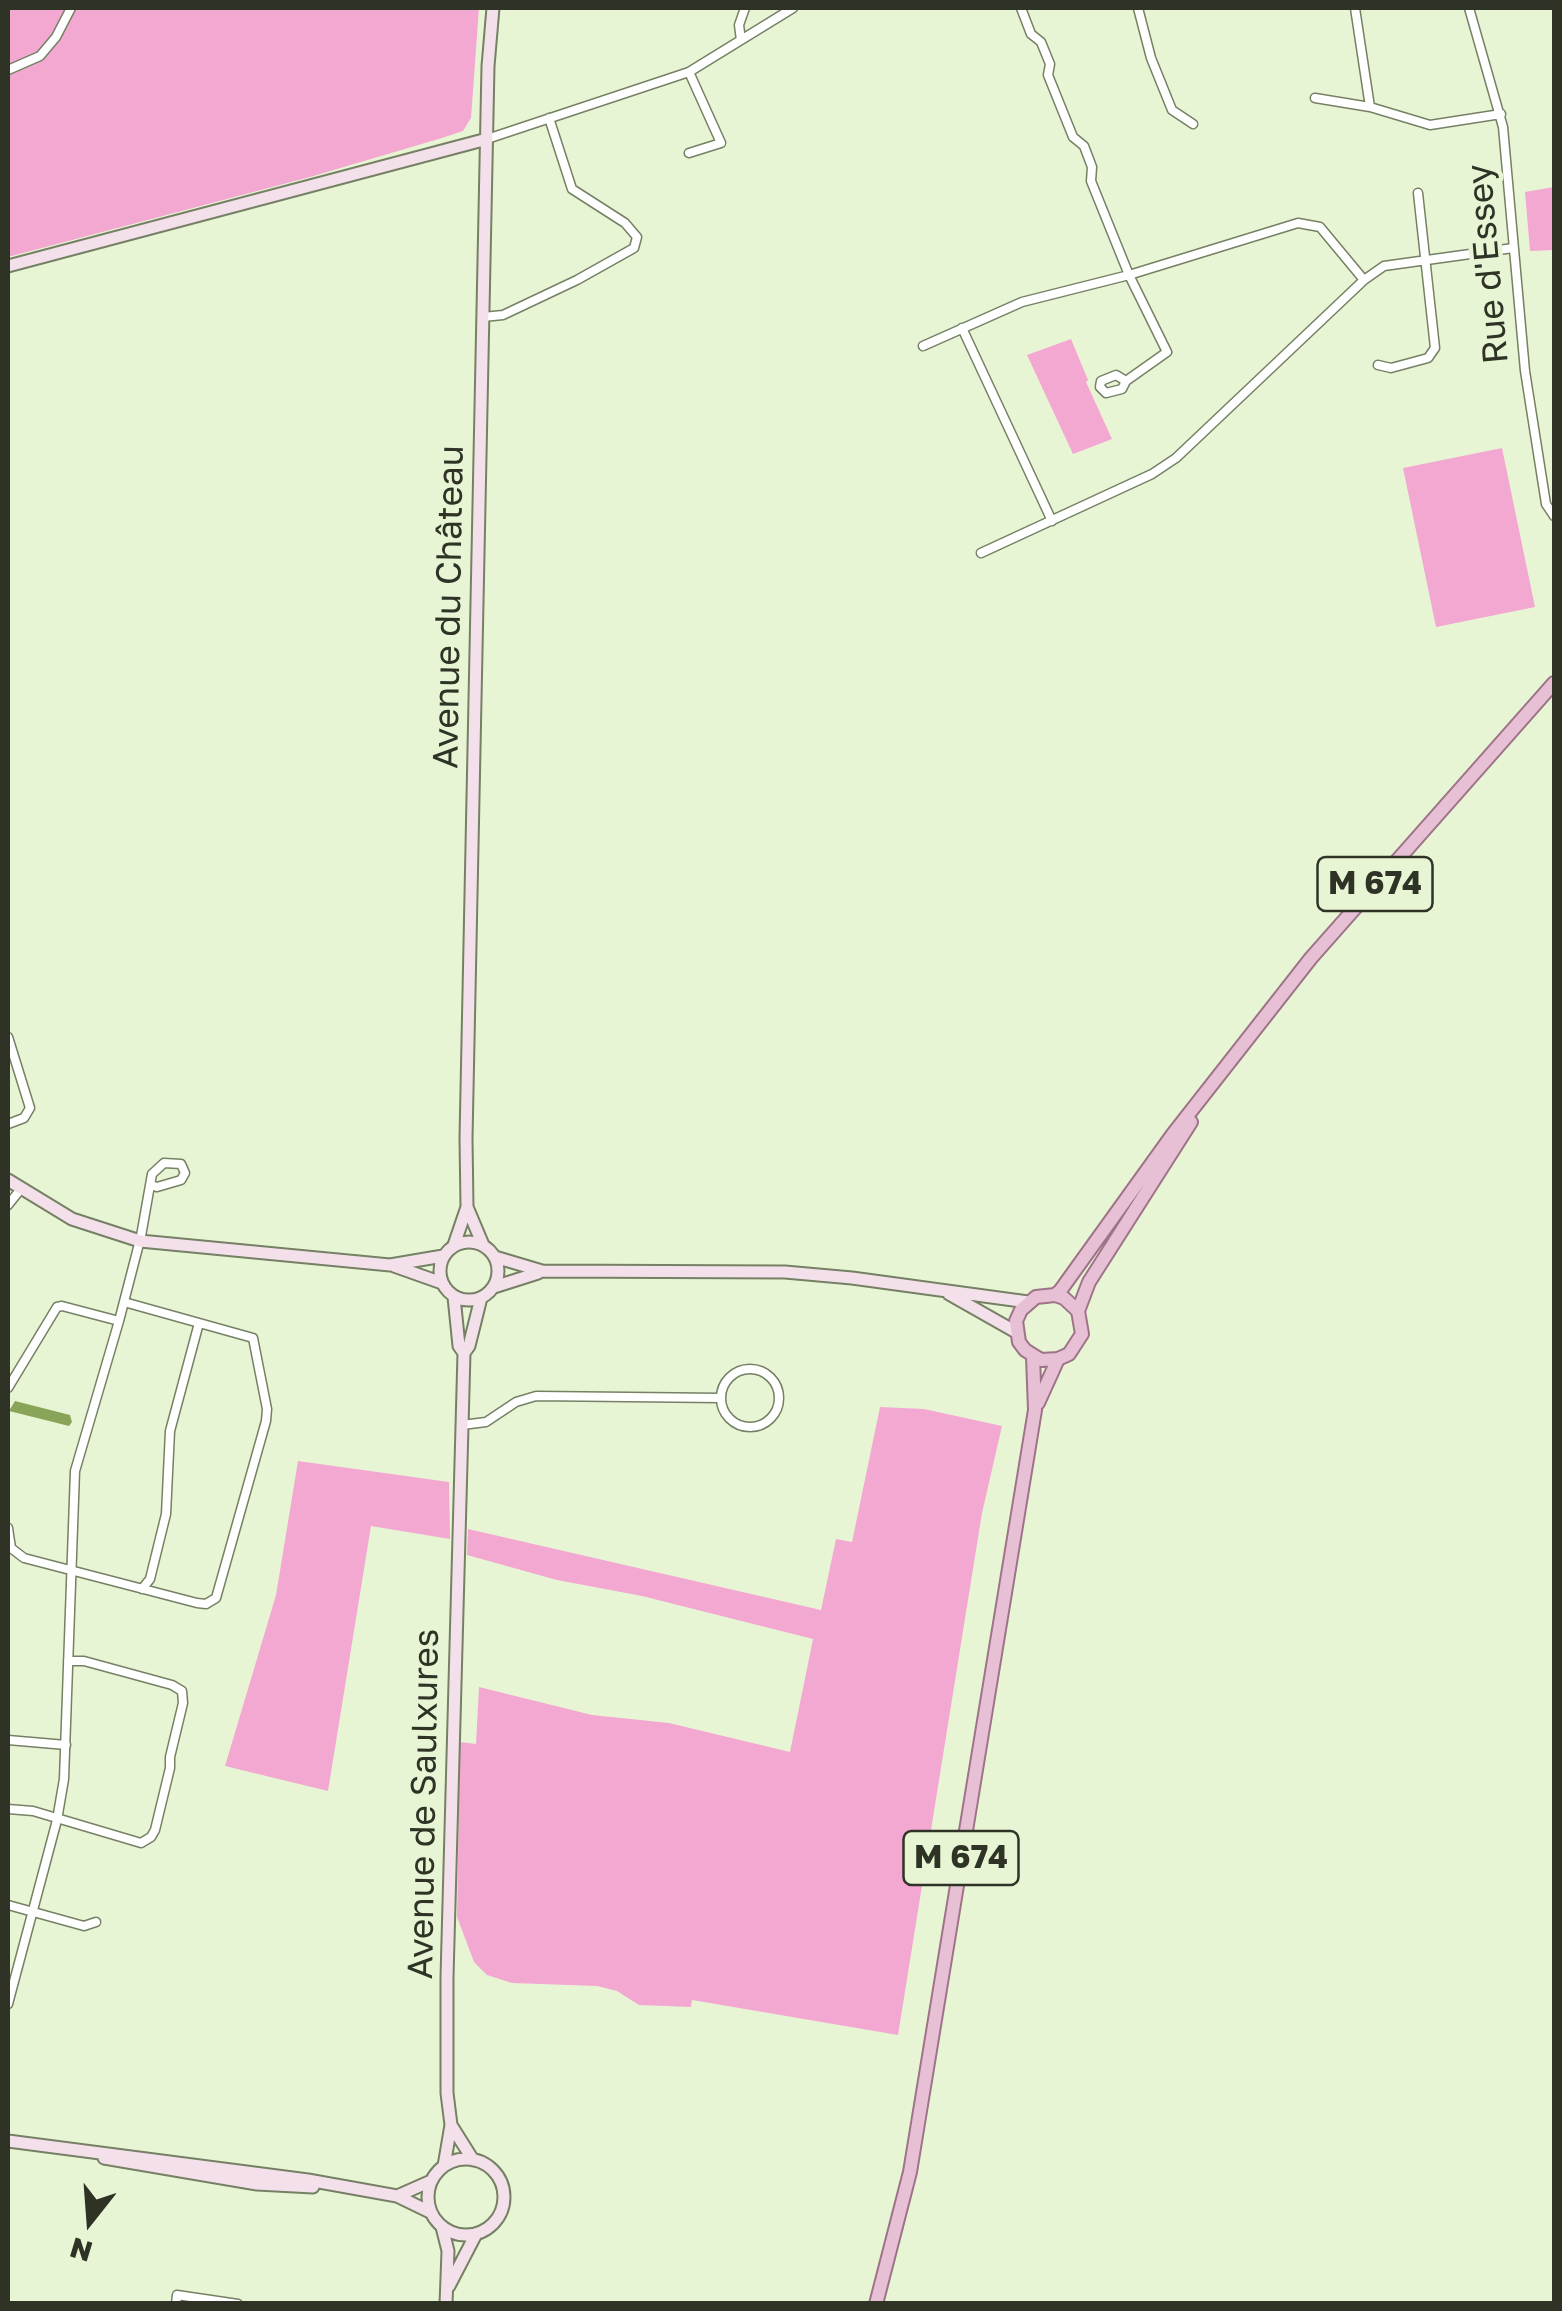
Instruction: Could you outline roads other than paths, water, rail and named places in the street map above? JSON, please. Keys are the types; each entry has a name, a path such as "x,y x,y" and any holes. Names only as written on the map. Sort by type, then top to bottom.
{"main road":[{"name":"Avenue du Château","path":"454,1245 466,1207 482,316 493,8"},
{"path":"8,266 487,139"},
{"name":"M 674","path":"1055,1295 1173,1134 1311,958 1554,683"},
{"name":"M 674","path":"1078,1311 1088,1282 1208,1094"},
{"path":"8,1180 72,1219 140,1242 390,1265 442,1284 462,1300 480,1298 494,1286 542,1271"},
{"name":"Avenue du Château","path":"466,1207 483,1245"},
{"path":"442,1284 443,1256 454,1245 474,1242 494,1257 498,1269 494,1286"},
{"path":"390,1265 443,1256"},
{"path":"494,1257 542,1271 785,1272 1028,1302 1046,1294 1055,1295 1078,1311 1082,1322 1077,1346 1058,1360 1034,1357 1019,1342 1016,1332 1016,1321 1028,1302"},
{"path":"946,1292 1016,1332"},
{"path":"454,1297 464,1352 462,1426"},
{"path":"464,1352 469,1346 480,1298"},
{"name":"M 674","path":"876,2304 910,2172 1035,1410 1034,1357"},
{"name":"M 674","path":"1035,1410 1058,1360"},
{"name":"Avenue de Saulxures","path":"451,2125 447,2092 447,1977 462,1426"},
{"path":"447,2297 464,2253 476,2234 494,2223 504,2204 496,2174 474,2160 451,2125"},
{"path":"444,2166 451,2125"},
{"path":"8,2140 183,2174 257,2184 330,2186"},
{"path":"36,2145 242,2170 397,2196 430,2212 452,2233 476,2234"},
{"path":"397,2196 431,2181 444,2166 458,2160 474,2160"},
{"path":"183,2174 198,2168 233,2174 242,2170"},
{"path":"430,2212 427,2196 431,2181"},
{"path":"442,2227 448,2251 447,2297"}],"street":[{"path":"8,70 40,56 71,8"},
{"path":"741,40 739,25 744,8"},
{"path":"487,139 689,72 793,8"},
{"path":"1021,8 1031,34 1046,53 1050,64 1048,76 1073,137 1084,146 1092,167 1092,181 1129,275 1167,352 1126,381"},
{"path":"1138,8 1151,58 1172,110 1193,124"},
{"path":"1355,8 1370,107"},
{"name":"Rue d'Essey","path":"1469,8 1500,114 1533,430 1546,504 1554,516"},
{"path":"689,72 720,143 689,153"},
{"path":"1315,98 1370,107 1430,125 1500,114"},
{"path":"482,316 503,314 578,280 634,248 637,236 624,223 572,190 549,118"},
{"path":"1378,365 1391,368 1428,358 1436,348 1418,192"},
{"path":"923,346 1022,302 1129,275 1298,223 1320,228 1364,280"},
{"path":"981,554 1152,474 1176,458 1364,280 1384,266 1514,248"},
{"path":"962,328 1052,521"},
{"path":"8,1037 30,1108 24,1118 8,1124"},
{"path":"8,2004 57,1820 66,1745 75,1471 120,1321 152,1174 158,1166 181,1164 181,1180 156,1188 151,1185"},
{"path":"8,1205 20,1190"},
{"path":"8,1528 11,1548 17,1555 206,1604 216,1598 266,1421 253,1338 124,1302"},
{"path":"8,1388 57,1308 120,1321"},
{"path":"142,1588 150,1578 166,1514 170,1430 198,1323"},
{"path":"753,1369 774,1380 780,1403 767,1422 744,1427 730,1420 721,1398 730,1376 753,1369"},
{"path":"462,1426 486,1422 516,1402 536,1396 721,1398"},
{"path":"8,1808 34,1811 132,1841 152,1837 183,1703 182,1691 172,1684 84,1661 68,1661"},
{"path":"8,1740 66,1745"},
{"path":"8,1905 84,1926 96,1922"},
{"path":"176,2304 178,2296 238,2304"}]}
